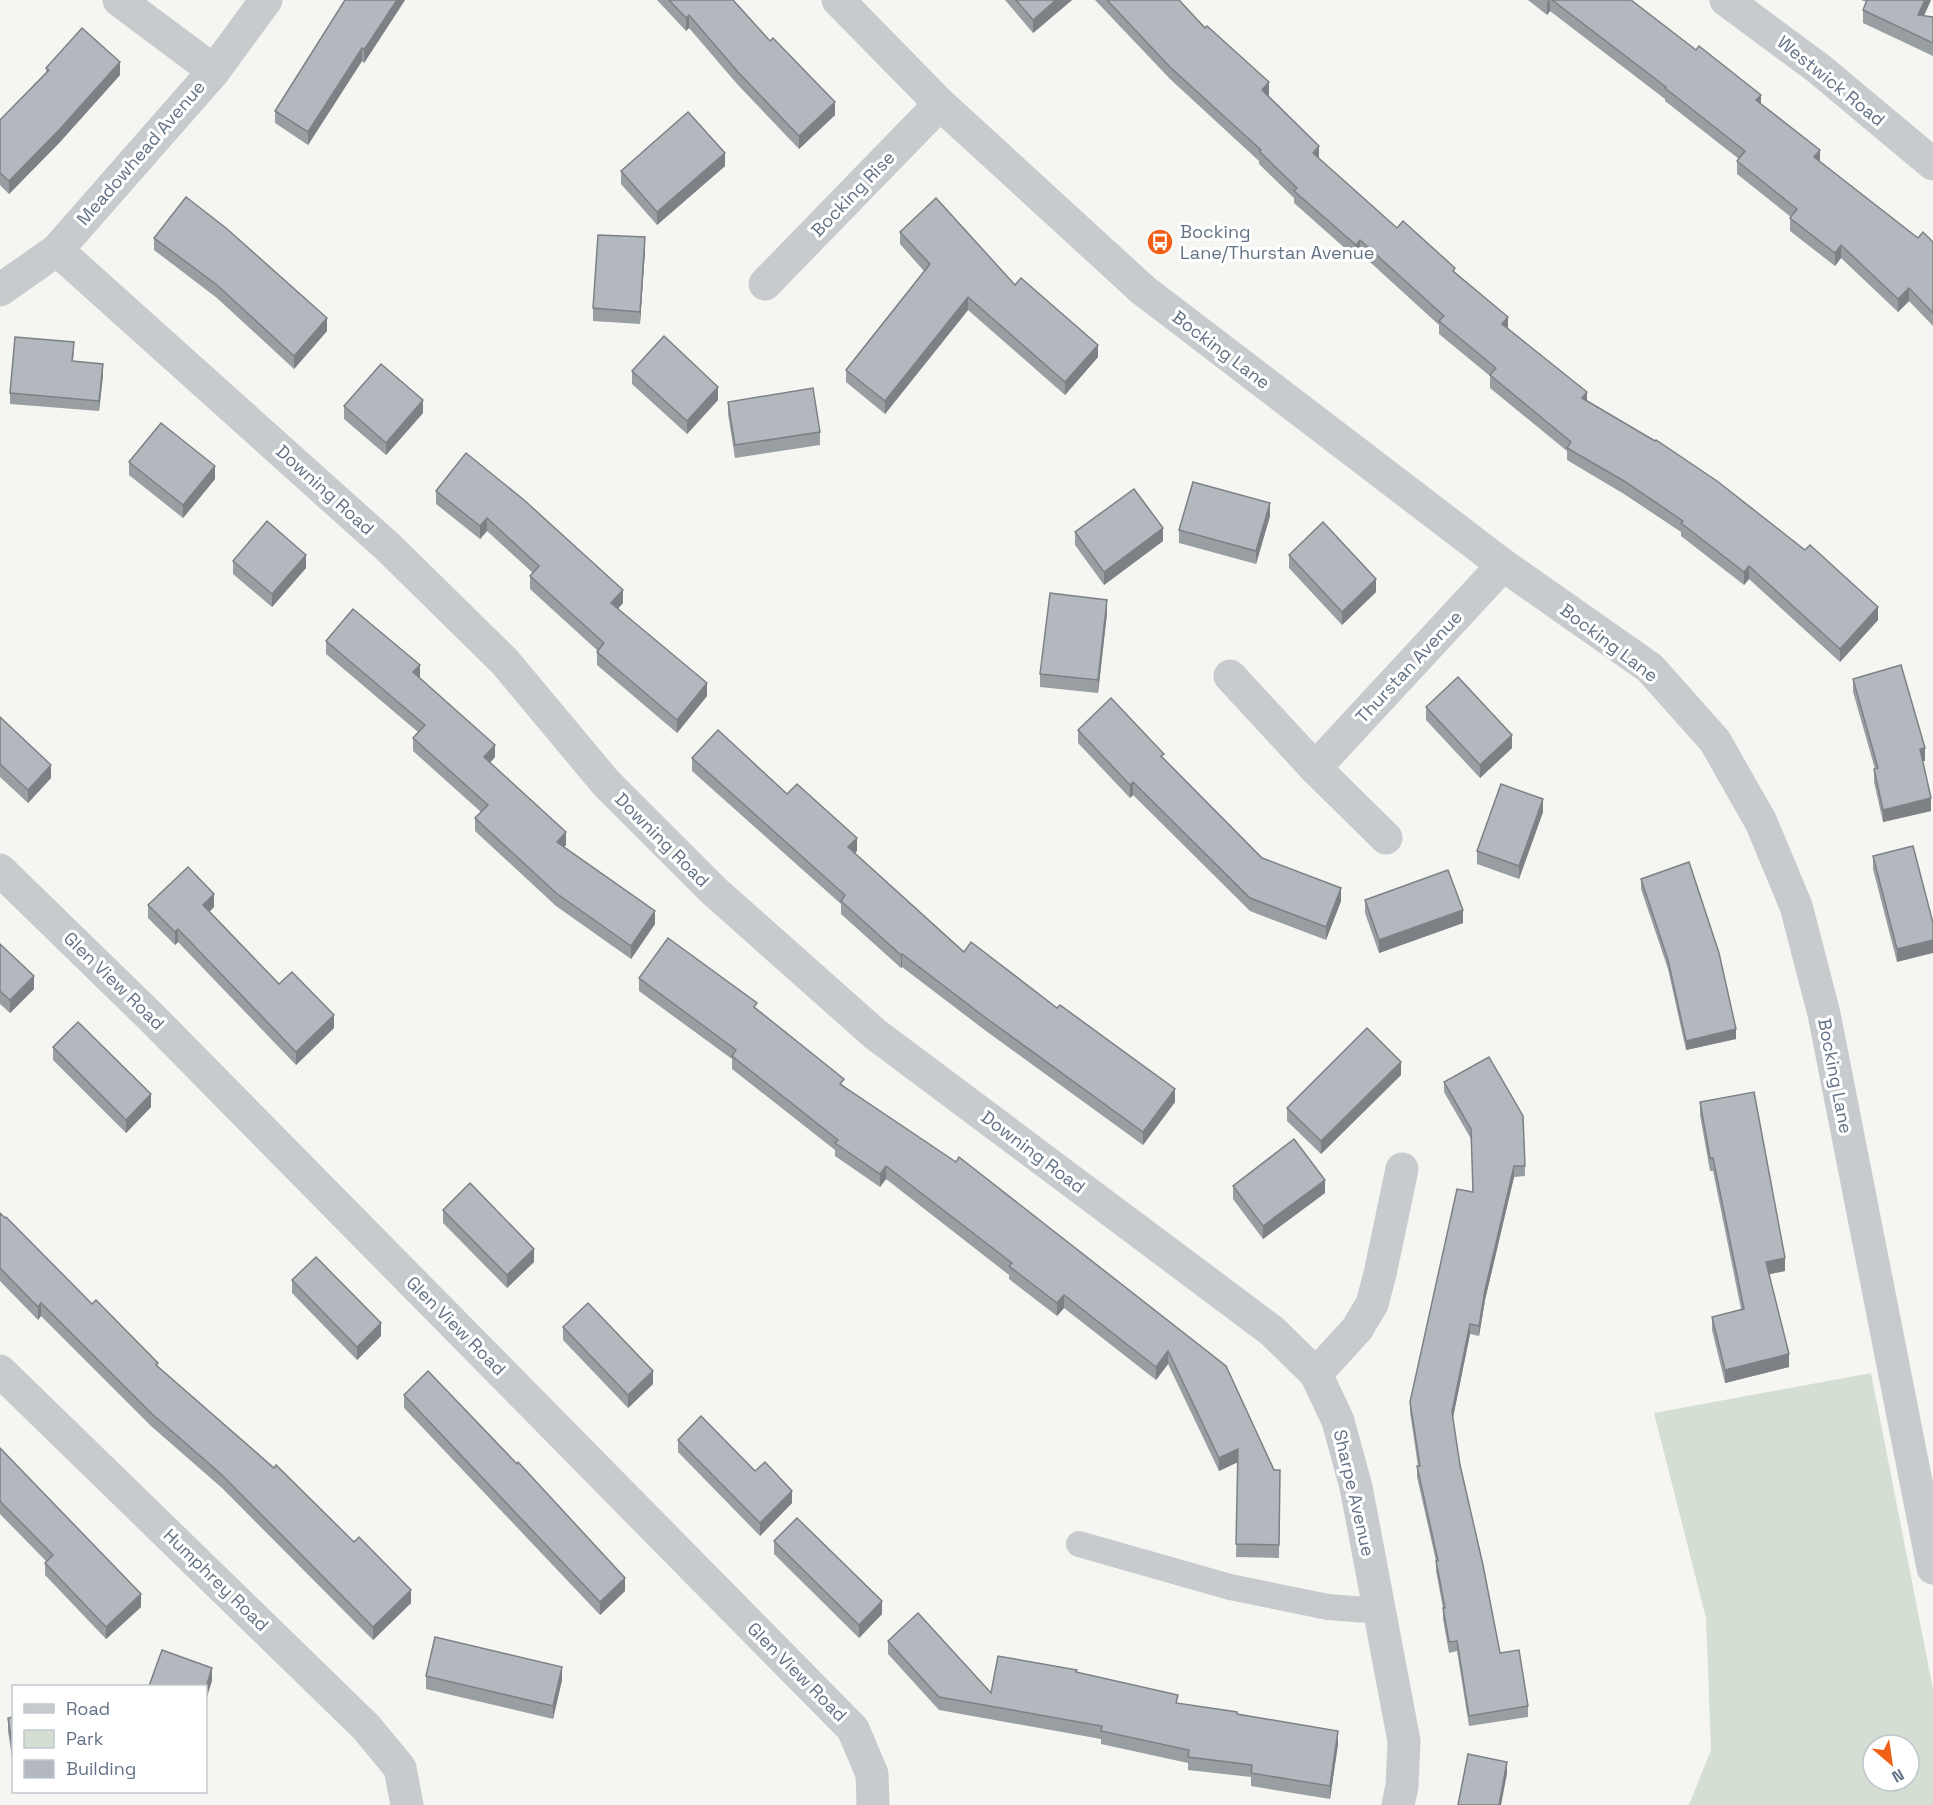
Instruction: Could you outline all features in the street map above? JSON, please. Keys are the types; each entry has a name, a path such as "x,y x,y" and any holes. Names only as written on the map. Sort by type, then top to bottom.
{"street":[{"path":"119,0 214,71"},
{"name":"Meadowhead Avenue","path":"0,290 57,250 214,71 266,0"},
{"name":"Bocking Lane","path":"838,0 940,104 1143,290 1503,565 1650,668 1715,741 1761,822 1796,906 1824,1014 1933,1568"},
{"name":"Westwick Road","path":"1726,0 1818,68 1933,164"},
{"name":"Bocking Rise","path":"765,284 940,104"},
{"name":"Downing Road","path":"57,250 389,548 504,662 606,783 712,890 875,1034 1272,1331 1316,1374"},
{"name":"Thurstan Avenue","path":"1315,768 1503,565"},
{"path":"1230,676 1315,768 1386,838"},
{"name":"Glen View Road","path":"0,870 152,1017 853,1729 872,1774 873,1805"},
{"path":"1316,1374 1356,1329 1372,1304 1402,1169"},
{"name":"Humphrey Road","path":"0,1371 366,1726 400,1768 407,1805"},
{"name":"Sharpe Avenue","path":"1316,1374 1338,1421 1356,1487 1380,1611 1404,1741 1402,1786 1398,1805"}],"lane":[{"path":"1079,1544 1230,1587 1328,1607 1380,1611"}],"green space":[{"path":"1871,1373 1933,1689 1933,1805 1689,1805 1711,1750 1706,1618 1654,1413"}],"building":[{"path":"345,0 397,0 364,50 362,48 308,132 275,111"},
{"path":"669,0 733,0 770,41 773,38 835,102 799,136 738,72 689,15 686,18"},
{"path":"1016,0 1056,0 1033,20"},
{"path":"1107,0 1179,0 1205,28 1207,26 1269,82 1262,90 1319,146 1313,153 1397,228 1403,221 1455,268 1453,271 1508,317 1502,324 1587,392 1582,398 1656,440 1717,481 1805,550 1810,545 1878,607 1840,649 1749,566 1744,572 1681,523 1683,521 1624,481 1567,448 1571,442 1490,375 1496,368 1439,321 1444,316 1360,240 1356,245 1294,191 1297,188 1259,151 1261,150 1170,67"},
{"path":"1552,0 1631,0 1696,50 1699,46 1761,95 1756,100 1820,150 1814,157 1918,238 1923,232 1933,242 1933,313 1909,288 1898,299 1841,245 1835,253 1790,218 1797,209 1737,161 1745,151"},
{"path":"1867,0 1925,0 1918,15 1933,17 1933,43 1863,10"},
{"path":"82,28 120,62 60,129 9,181 0,173 0,120 49,70 46,68"},
{"path":"688,112 725,153 657,212 621,171"},
{"path":"186,197 226,228 327,318 294,356 217,285 154,238"},
{"path":"936,198 1015,285 1021,278 1098,345 1065,382 968,297 885,401 846,370 930,264 900,232"},
{"path":"598,235 645,237 640,312 593,308"},
{"path":"664,336 718,387 687,421 632,371"},
{"path":"15,337 74,342 72,361 103,364 99,401 10,393"},
{"path":"381,364 423,400 386,443 344,406"},
{"path":"813,388 820,432 735,445 728,402"},
{"path":"161,423 215,466 183,505 129,462"},
{"path":"466,453 524,500 623,590 611,603 707,683 677,720 597,652 604,643 530,576 539,566 487,518 480,526 436,491"},
{"path":"1193,482 1270,503 1256,551 1179,530"},
{"path":"1134,489 1163,528 1104,572 1075,532"},
{"path":"267,521 306,555 272,594 233,561"},
{"path":"1323,522 1376,579 1342,612 1289,555"},
{"path":"1050,593 1107,600 1098,680 1040,674"},
{"path":"353,609 420,665 413,672 495,745 484,757 566,832 557,842 655,911 631,946 556,893 475,818 488,805 413,738 425,725 326,641"},
{"path":"1901,665 1925,748 1920,749 1931,798 1883,810 1874,769 1878,768 1853,679"},
{"path":"1458,677 1512,735 1480,765 1426,707"},
{"path":"1111,698 1164,754 1161,756 1262,858 1341,888 1326,927 1250,898 1133,782 1130,785 1078,730"},
{"path":"0,717 51,765 28,790 0,764"},
{"path":"718,730 787,794 797,784 857,838 848,847 964,952 971,942 1057,1008 1060,1005 1175,1089 1143,1132 901,955 841,901 845,895 692,758"},
{"path":"1501,784 1543,799 1519,866 1477,851"},
{"path":"1913,846 1933,923 1933,940 1897,949 1873,856"},
{"path":"1689,862 1719,953 1736,1029 1686,1041 1668,960 1641,879"},
{"path":"188,867 214,894 203,905 279,984 292,972 334,1015 296,1052 178,929 175,932 148,905"},
{"path":"1448,870 1463,910 1379,940 1365,900"},
{"path":"668,938 757,1003 754,1007 844,1079 840,1084 956,1162 959,1157 1226,1366 1274,1470 1280,1470 1279,1545 1236,1544 1238,1449 1219,1458 1168,1351 1156,1367 1064,1295 1057,1303 1009,1266 1012,1263 886,1166 880,1174 835,1143 838,1140 732,1056 736,1050 639,978"},
{"path":"0,944 34,976 10,1000 0,991"},
{"path":"78,1022 151,1094 126,1120 53,1047"},
{"path":"1367,1028 1401,1062 1321,1141 1287,1108"},
{"path":"1489,1057 1523,1116 1525,1166 1514,1166 1485,1290 1479,1326 1470,1324 1452,1412 1460,1465 1500,1653 1519,1650 1528,1706 1469,1716 1457,1641 1449,1642 1436,1561 1438,1561 1417,1466 1420,1466 1410,1402 1457,1189 1473,1192 1471,1129 1444,1082"},
{"path":"1754,1092 1785,1258 1766,1262 1789,1354 1725,1370 1712,1317 1744,1309 1713,1158 1710,1158 1700,1102"},
{"path":"1294,1139 1325,1180 1263,1226 1233,1186"},
{"path":"470,1183 534,1249 507,1275 443,1210"},
{"path":"0,1213 92,1304 96,1300 158,1363 156,1365 274,1468 276,1465 354,1542 359,1537 411,1590 373,1627 222,1475 151,1413 41,1303 38,1307 0,1268"},
{"path":"316,1257 381,1323 357,1347 292,1280"},
{"path":"588,1303 653,1371 628,1395 563,1327"},
{"path":"428,1371 517,1464 518,1462 625,1578 600,1602 404,1395"},
{"path":"701,1416 755,1471 765,1462 792,1491 760,1523 678,1440"},
{"path":"0,1448 141,1594 106,1627 45,1563 53,1555 0,1501"},
{"path":"797,1518 882,1601 859,1625 774,1541"},
{"path":"918,1613 991,1693 998,1656 1077,1670 1076,1672 1178,1695 1176,1703 1338,1731 1330,1786 1251,1773 1252,1765 1188,1757 1189,1750 1101,1731 1102,1726 939,1697 888,1641"},
{"path":"435,1637 562,1667 553,1706 426,1676"},
{"path":"162,1650 212,1668 207,1685 149,1685"},
{"path":"12,1717 12,1745 8,1718"},
{"path":"1468,1754 1507,1762 1499,1805 1458,1805"}],"place":[{"name":"Bocking Lane/Thurstan Avenue","path":"1160,242"}]}
